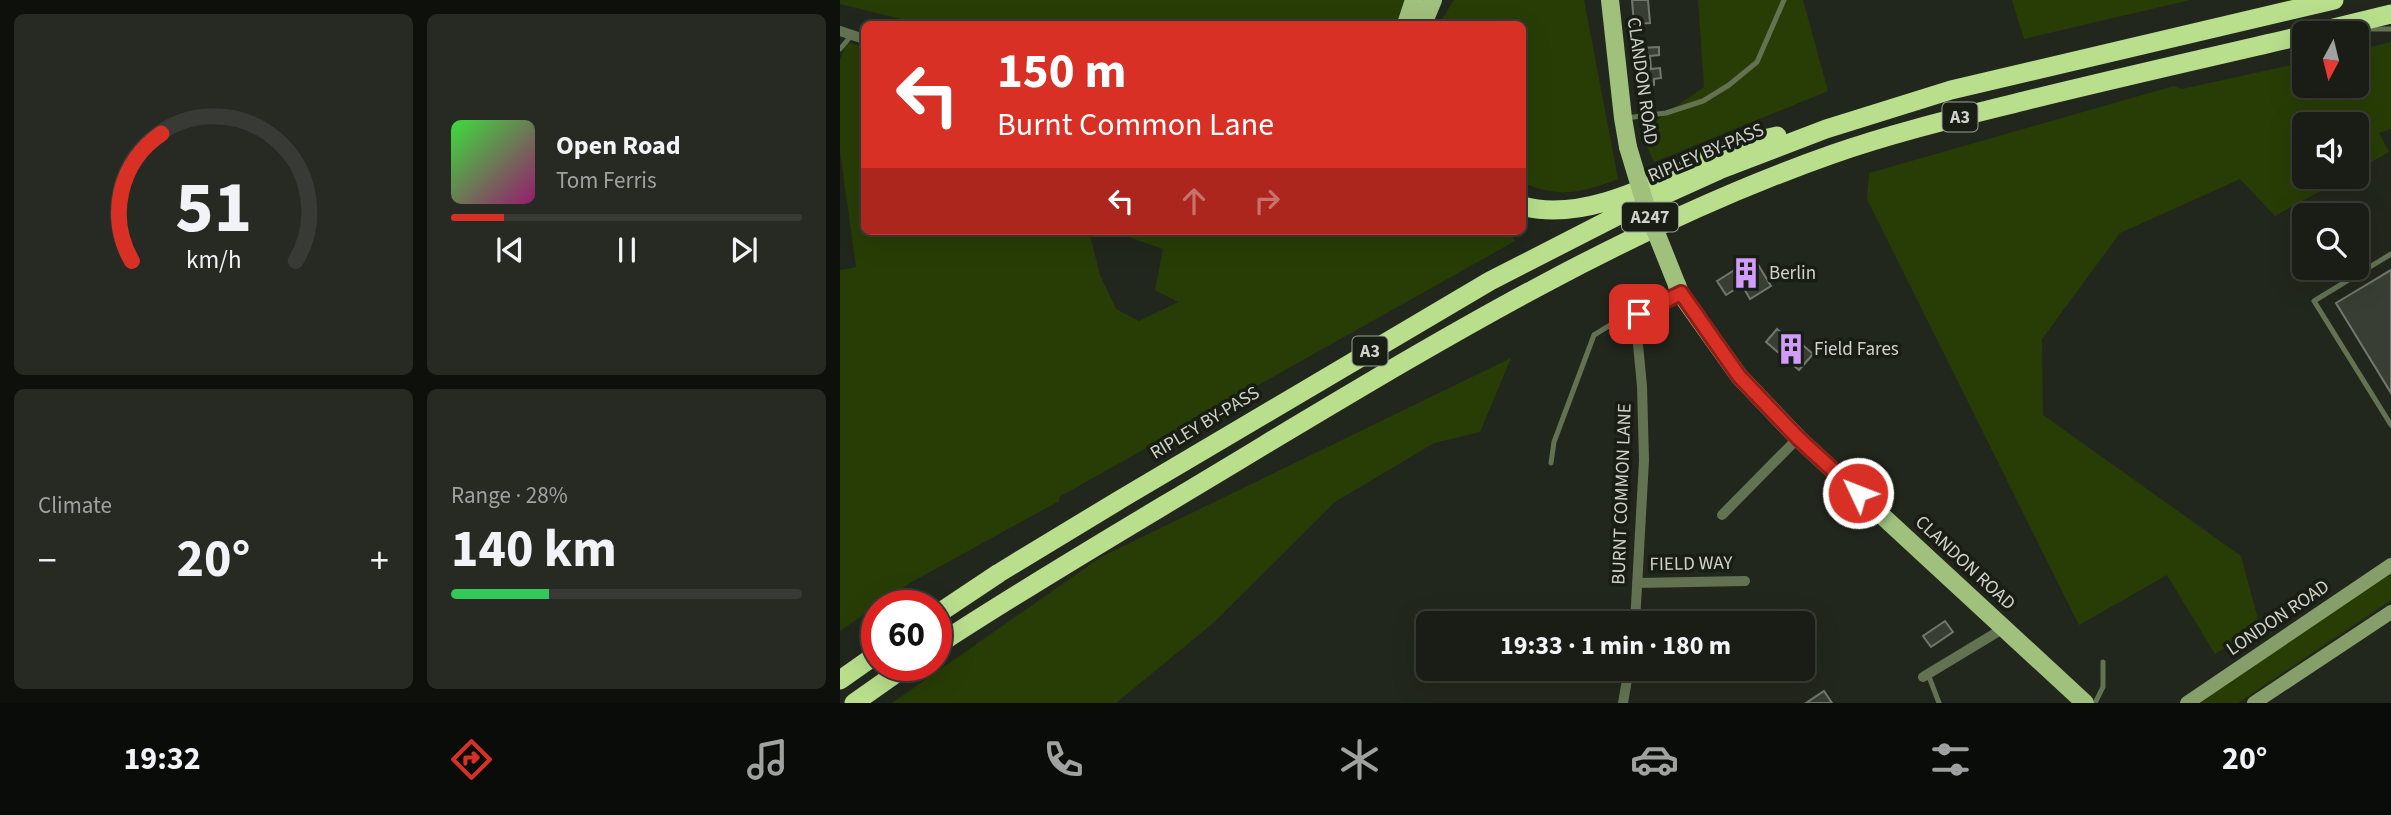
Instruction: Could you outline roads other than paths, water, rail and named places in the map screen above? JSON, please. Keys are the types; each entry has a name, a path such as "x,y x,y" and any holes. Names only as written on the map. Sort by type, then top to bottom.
{"highway":[{"name":"RIPLEY BY-PASS","path":"952,604 1121,499 1490,281 1617,216 1719,170 1826,129 1951,90 2334,0"},
{"path":"2362,21 2391,14"},
{"name":"A3","path":"952,635 1016,593 1380,375 1564,273 1728,194 1895,135 2069,90 2292,38"},
{"path":"1526,206 1562,210 1601,203 1738,146 1777,136 1826,129"},
{"path":"840,680 861,665"},
{"path":"854,703 885,681"}],"main road":[{"path":"1407,21 1414,0"},
{"path":"1424,21 1433,0"},
{"path":"1598,0 1615,54"},
{"name":"CLANDON ROAD","path":"1610,0 1628,147 1647,210 1679,289 1739,376 1798,438 2085,703"},
{"name":"LONDON ROAD","path":"2187,703 2391,565"},
{"path":"2254,703 2391,612"}],"street":[{"name":"BURNT COMMON LANE","path":"1636,611 1644,460 1637,319"},
{"path":"1722,515 1798,438"},
{"name":"FIELD WAY","path":"1637,583 1745,581"},
{"path":"1926,676 2004,628"},
{"path":"1623,703 1627,681"}],"lane":[{"path":"1623,118 1666,113 1703,101 1729,85 1757,62 1784,0"},
{"path":"2370,29 2391,29"},
{"path":"840,49 845,34"},
{"path":"2391,254 2314,301 2391,425"},
{"path":"1551,463 1554,442 1594,335 1612,324 1637,319 1679,289"},
{"path":"2095,703 2103,687 2103,662"},
{"path":"1926,676 1939,703"}],"place":[{"name":"Berlin","path":"1746,273"},
{"name":"Field Fares","path":"1791,349"}]}
